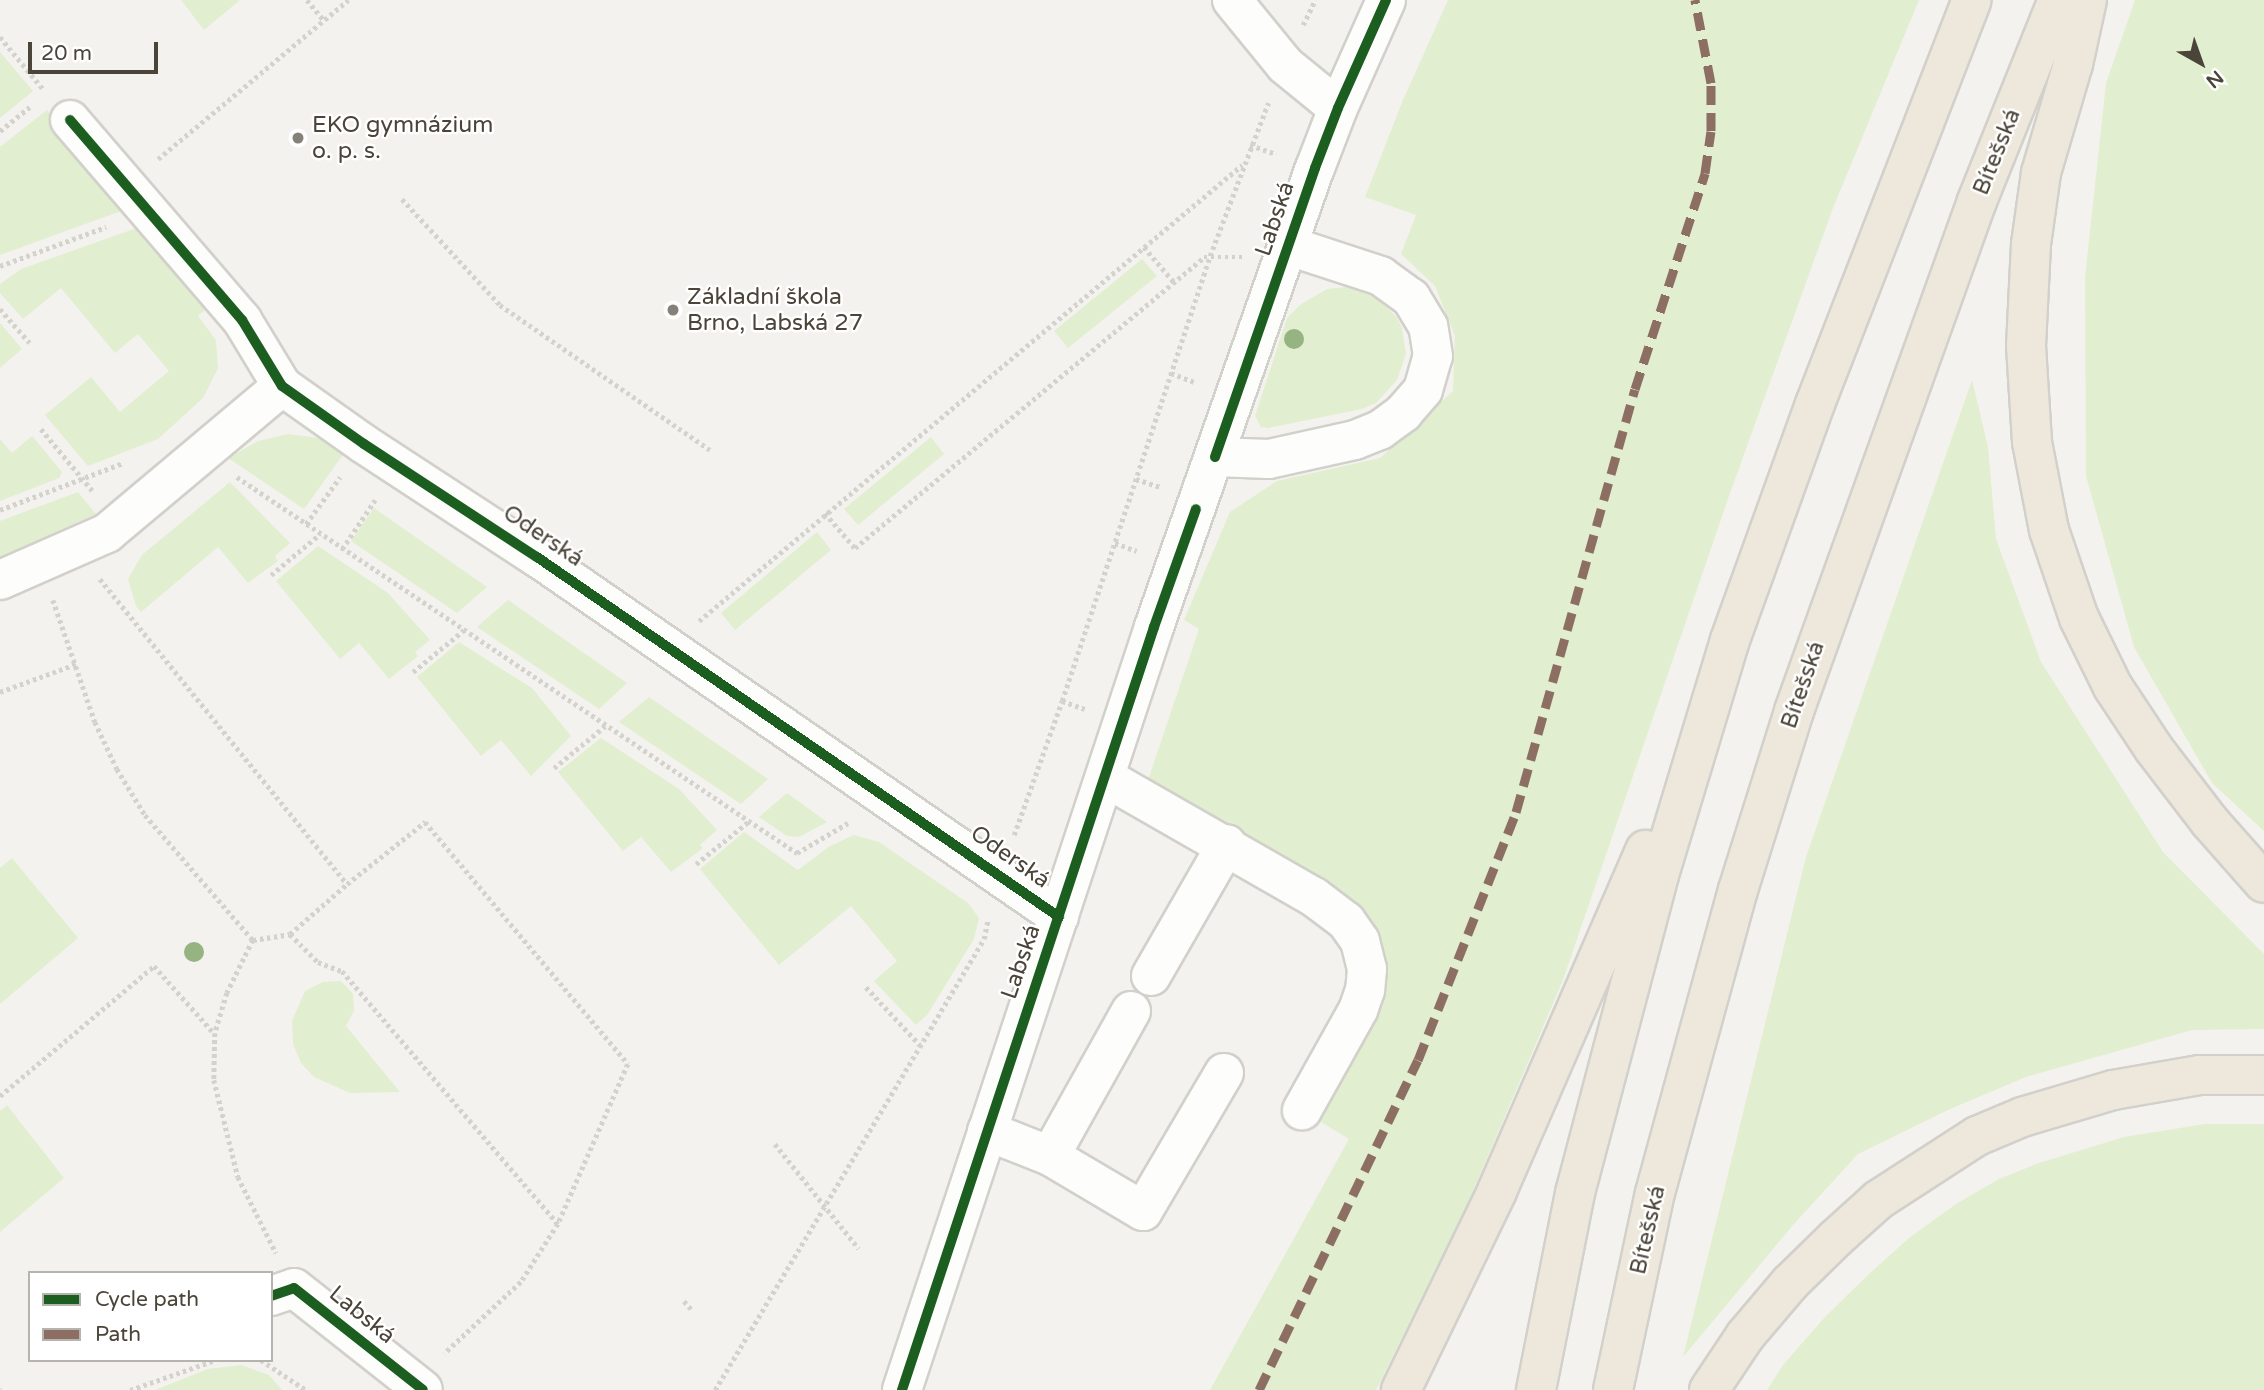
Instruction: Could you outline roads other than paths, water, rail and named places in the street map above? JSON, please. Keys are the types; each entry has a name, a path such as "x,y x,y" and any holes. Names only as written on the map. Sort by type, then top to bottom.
{"highway":[{"path":"1401,1390 1497,1191 1647,846 1730,640 1815,404 1972,0"},
{"name":"Bítešská","path":"1613,1390 1659,1180 1738,890 1794,710 1977,201 2058,0"},
{"path":"2087,0 2073,64 2041,173 2031,244 2026,346 2031,428 2049,530 2079,618 2113,687 2154,749 2210,822 2264,883"},
{"path":"1536,1390 1575,1193 1659,875 1730,640"},
{"path":"1709,1390 1754,1326 1790,1283 1836,1238 1878,1200 1977,1136 2022,1117 2113,1090 2200,1075 2264,1076"}],"street":[{"path":"1232,0 1285,65 1338,108"},
{"name":"Labská","path":"902,1390 1154,627 1338,108 1386,0"},
{"name":"Oderská","path":"70,120 242,320 282,386 363,444 537,557 1059,917"},
{"path":"1215,457 1269,459 1355,440 1380,430 1404,413 1423,390 1433,356 1429,326 1411,298 1381,276 1289,246"},
{"path":"0,580 107,533 282,386"},
{"path":"1106,778 1227,845 1334,911 1352,928 1365,954 1367,979 1358,1010 1302,1110"},
{"path":"1150,976 1227,845"},
{"path":"1050,1156 1131,1011"},
{"path":"987,1131 1050,1156 1143,1211 1224,1073"},
{"name":"Labská","path":"283,1292 431,1374"}],"place":[{"name":"EKO gymnázium o. p. s.","path":"298,138"},
{"name":"Základní škola Brno, Labská 27","path":"673,310"}]}
